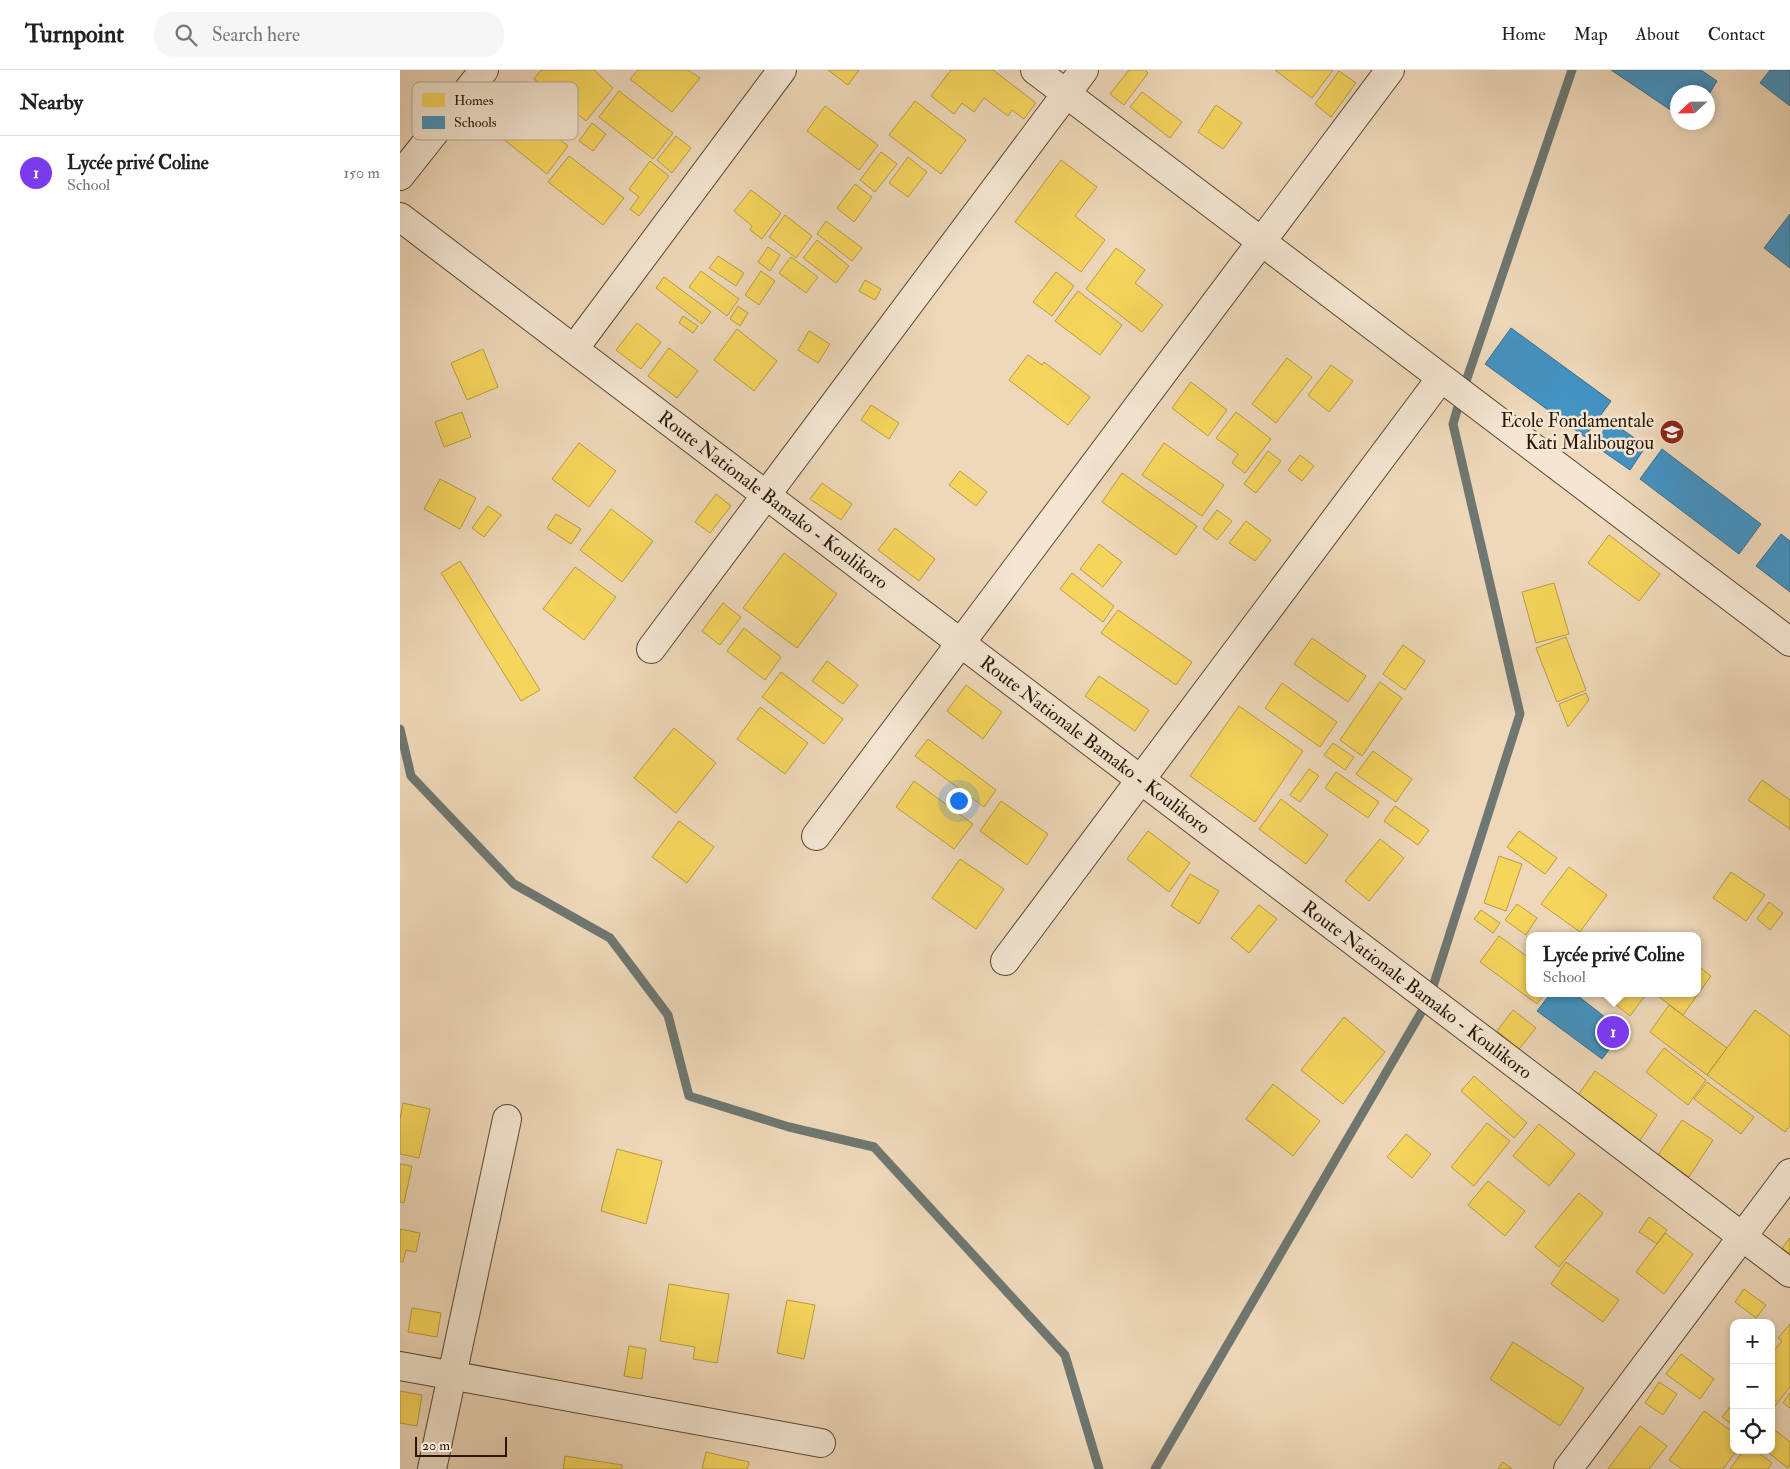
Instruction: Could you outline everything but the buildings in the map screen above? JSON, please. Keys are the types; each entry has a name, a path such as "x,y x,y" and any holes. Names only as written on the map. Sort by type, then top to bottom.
{"street":[{"path":"474,82 484,70"},
{"path":"574,349 782,70"},
{"path":"1035,70 1790,642"},
{"path":"651,648 1084,70"},
{"path":"816,836 1390,70"},
{"path":"400,176 429,140"},
{"name":"Route Nationale Bamako - Koulikoro","path":"400,217 1790,1273"},
{"path":"1005,961 1442,378"},
{"path":"432,1469 507,1119"},
{"path":"1568,1469 1790,1173"},
{"path":"400,1366 821,1442"}],"waterway":[{"path":"1155,1469 1429,999 1520,714 1453,424 1572,70"},
{"path":"400,729 411,776 514,884 610,938 668,1015 689,1096 789,1127 874,1147 1065,1355 1099,1469"}],"place":[{"name":"Ecole Fondamentale Kati Malibougou","path":"1672,432"},
{"name":"Lycée privé Coline","path":"1613,1032"}]}
